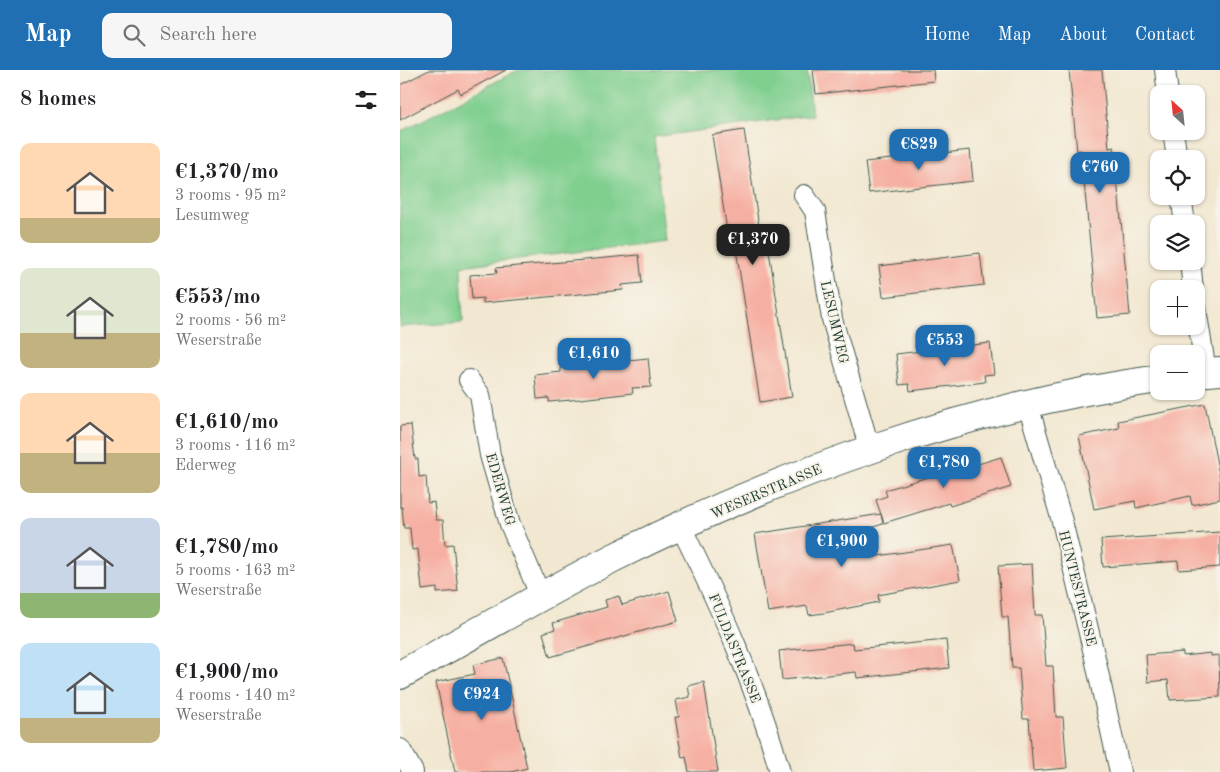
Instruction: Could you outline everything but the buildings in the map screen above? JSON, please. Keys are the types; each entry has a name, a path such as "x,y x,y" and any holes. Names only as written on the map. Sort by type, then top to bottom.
{"street":[{"path":"1165,70 1167,85"},
{"name":"LESUMWEG","path":"804,196 815,211 832,319 870,450"},
{"path":"1201,335 1208,372"},
{"name":"EDERWEG","path":"469,380 480,395 490,455 510,524 541,598"},
{"name":"WESERSTRASSE","path":"400,675 614,558 794,478 870,450 960,422 1082,392 1150,381"},
{"name":"HUNTESTRASSE","path":"1028,405 1064,531 1120,772"},
{"name":"FULDASTRASSE","path":"680,528 717,601 738,651 762,714 780,772"},
{"path":"400,749 413,772"}],"green space":[{"path":"518,70 807,70 812,115 654,137 665,241 461,266 463,322 400,327 400,132"}]}
